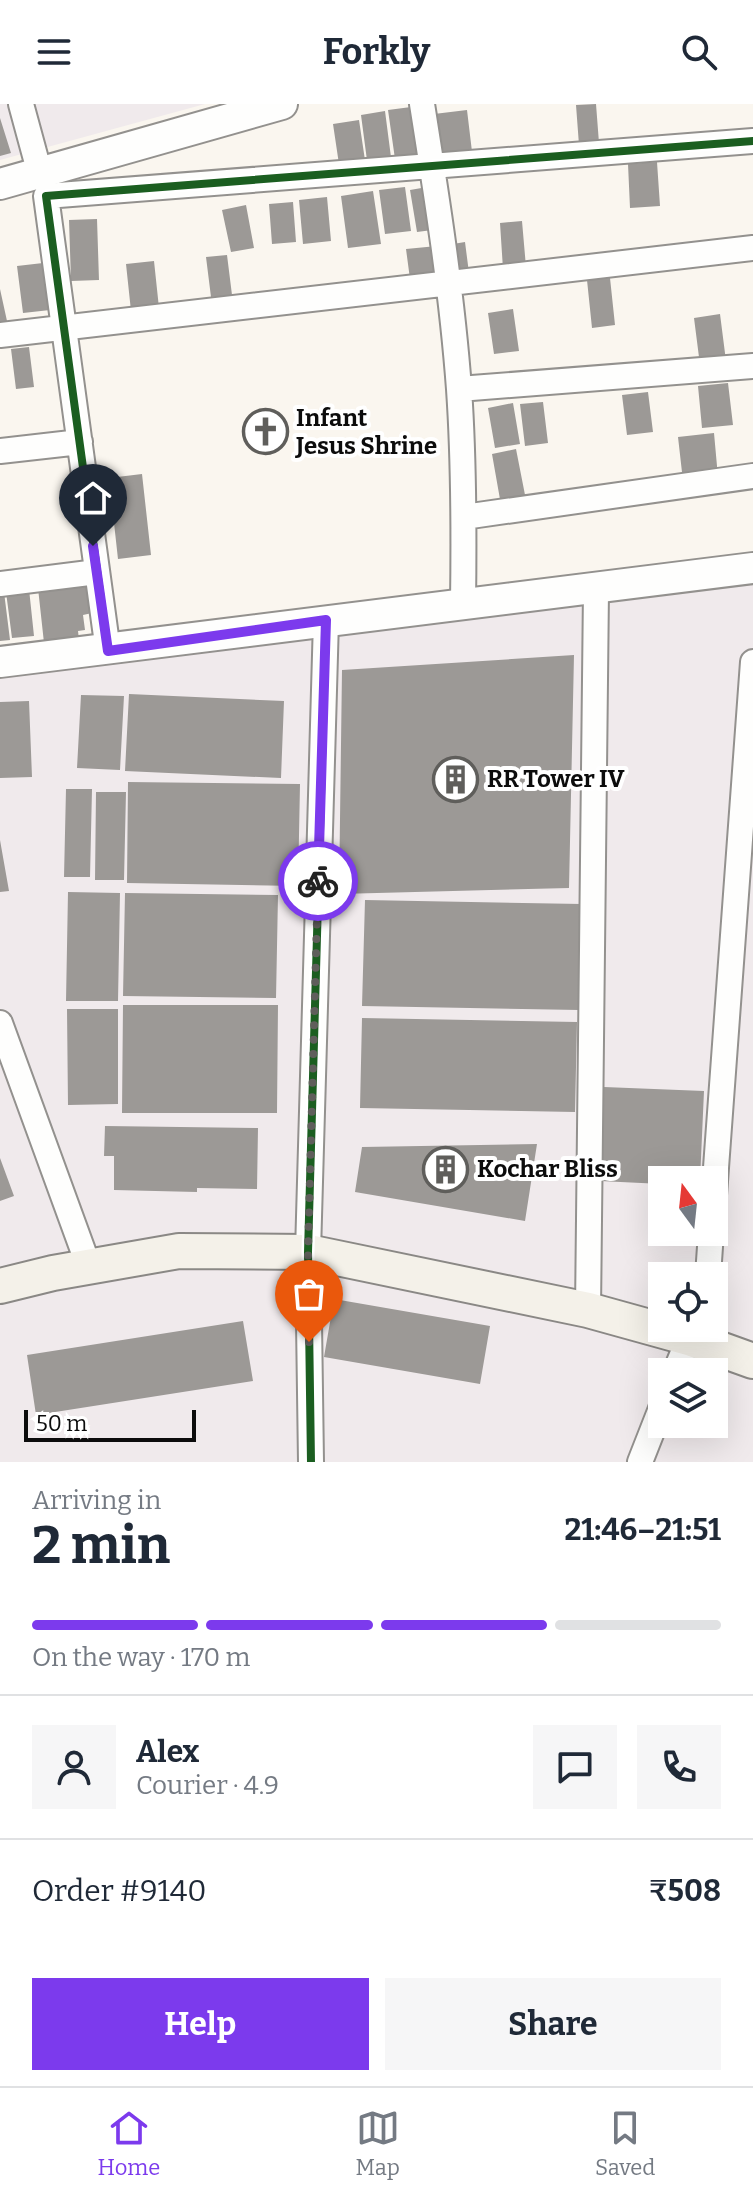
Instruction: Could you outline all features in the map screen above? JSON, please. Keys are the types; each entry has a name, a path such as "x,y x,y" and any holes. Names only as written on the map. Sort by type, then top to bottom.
{"main road":[{"path":"0,1286 179,1251 308,1252 648,1324"},
{"path":"712,1342 753,1361"}],"street":[{"path":"21,104 43,185 108,651"},
{"path":"43,185 282,104"},
{"path":"422,104 448,285 459,389 464,517 463,604"},
{"path":"0,184 43,185 432,167 753,141"},
{"path":"0,335 753,248"},
{"path":"459,389 753,366"},
{"path":"0,451 80,442"},
{"path":"464,517 753,476"},
{"path":"0,662 108,651 326,620 596,590 753,568"},
{"path":"0,584 97,572"},
{"path":"588,1310 596,590"},
{"path":"311,1462 308,1252 326,620"},
{"path":"716,1166 753,662"},
{"path":"0,1023 89,1267"},
{"path":"640,1462 649,1438"}],"shaded area":[{"path":"0,104 205,104 0,160"},
{"path":"753,577 753,1462 0,1462 0,670"}],"building":[{"path":"596,104 599,143 579,145 576,105"},
{"path":"411,107 419,163 396,166 388,110"},
{"path":"467,110 473,160 441,164 434,114"},
{"path":"385,111 392,165 368,168 361,115"},
{"path":"0,118 11,153 0,156"},
{"path":"359,120 366,167 340,171 333,124"},
{"path":"657,162 660,206 630,208 628,164"},
{"path":"433,186 440,229 417,232 410,190"},
{"path":"405,187 411,231 385,234 379,190"},
{"path":"373,191 381,244 348,248 341,196"},
{"path":"327,197 331,241 303,244 299,200"},
{"path":"293,202 296,242 272,244 269,204"},
{"path":"246,205 254,248 231,252 222,210"},
{"path":"97,219 99,280 71,281 69,220"},
{"path":"522,221 526,267 503,269 500,223"},
{"path":"465,242 469,273 452,276 447,245"},
{"path":"437,246 441,276 410,279 406,249"},
{"path":"227,255 232,295 211,297 206,257"},
{"path":"154,261 159,308 131,311 126,264"},
{"path":"43,263 50,310 23,313 17,266"},
{"path":"610,278 615,325 592,328 587,280"},
{"path":"0,289 7,321 0,323"},
{"path":"513,309 519,351 494,354 488,313"},
{"path":"720,314 726,361 700,365 694,318"},
{"path":"29,347 34,387 16,389 11,349"},
{"path":"728,383 733,425 702,428 698,386"},
{"path":"648,392 653,432 627,435 622,395"},
{"path":"543,402 548,443 525,446 520,404"},
{"path":"513,403 520,444 495,448 488,408"},
{"path":"714,433 718,477 683,481 678,437"},
{"path":"516,449 526,500 501,505 492,454"},
{"path":"142,474 151,555 118,559 109,478"},
{"path":"88,582 92,613 83,615 85,630 78,631 80,648 45,652 38,588"},
{"path":"29,589 34,636 12,638 6,592"},
{"path":"0,592 4,592 10,640 0,641"},
{"name":"RR Tower IV","path":"574,655 569,888 339,894 342,670"},
{"path":"129,694 284,701 281,778 125,771"},
{"path":"81,695 124,696 120,770 77,768"},
{"path":"29,701 32,777 0,778 0,702"},
{"path":"128,782 300,784 298,886 127,883"},
{"path":"66,789 92,789 90,877 64,877"},
{"path":"96,792 126,792 124,880 95,880"},
{"path":"0,840 9,891 0,892"},
{"path":"68,892 120,893 118,1001 66,1001"},
{"path":"125,893 278,895 276,998 123,996"},
{"path":"365,900 582,904 579,1010 362,1006"},
{"path":"123,1005 278,1005 277,1113 122,1113"},
{"path":"67,1009 118,1009 118,1104 68,1105"},
{"path":"362,1018 577,1022 575,1112 360,1108"},
{"path":"604,1087 704,1091 701,1166 648,1166 648,1183 600,1181"},
{"path":"105,1126 258,1128 257,1189 197,1188 197,1192 114,1190 114,1156 104,1156"},
{"name":"Kochar Bliss","path":"537,1144 525,1221 355,1192 362,1147"},
{"path":"0,1158 14,1196 0,1201"},
{"path":"334,1299 490,1326 480,1384 324,1357"},
{"path":"243,1321 253,1381 36,1415 27,1355"}],"cycle path":[{"path":"108,651 46,196 753,141"},
{"path":"311,1462 308,1252 326,620"}],"way so far":[{"path":"309,1342 308,1252 318,881"}],"place":[{"name":"Infant Jesus Shrine","path":"265,432"},
{"name":"RR Tower IV","path":"456,779"},
{"name":"Kochar Bliss","path":"446,1169"}],"route":[{"path":"93,546 108,651 326,620 318,881"}]}
